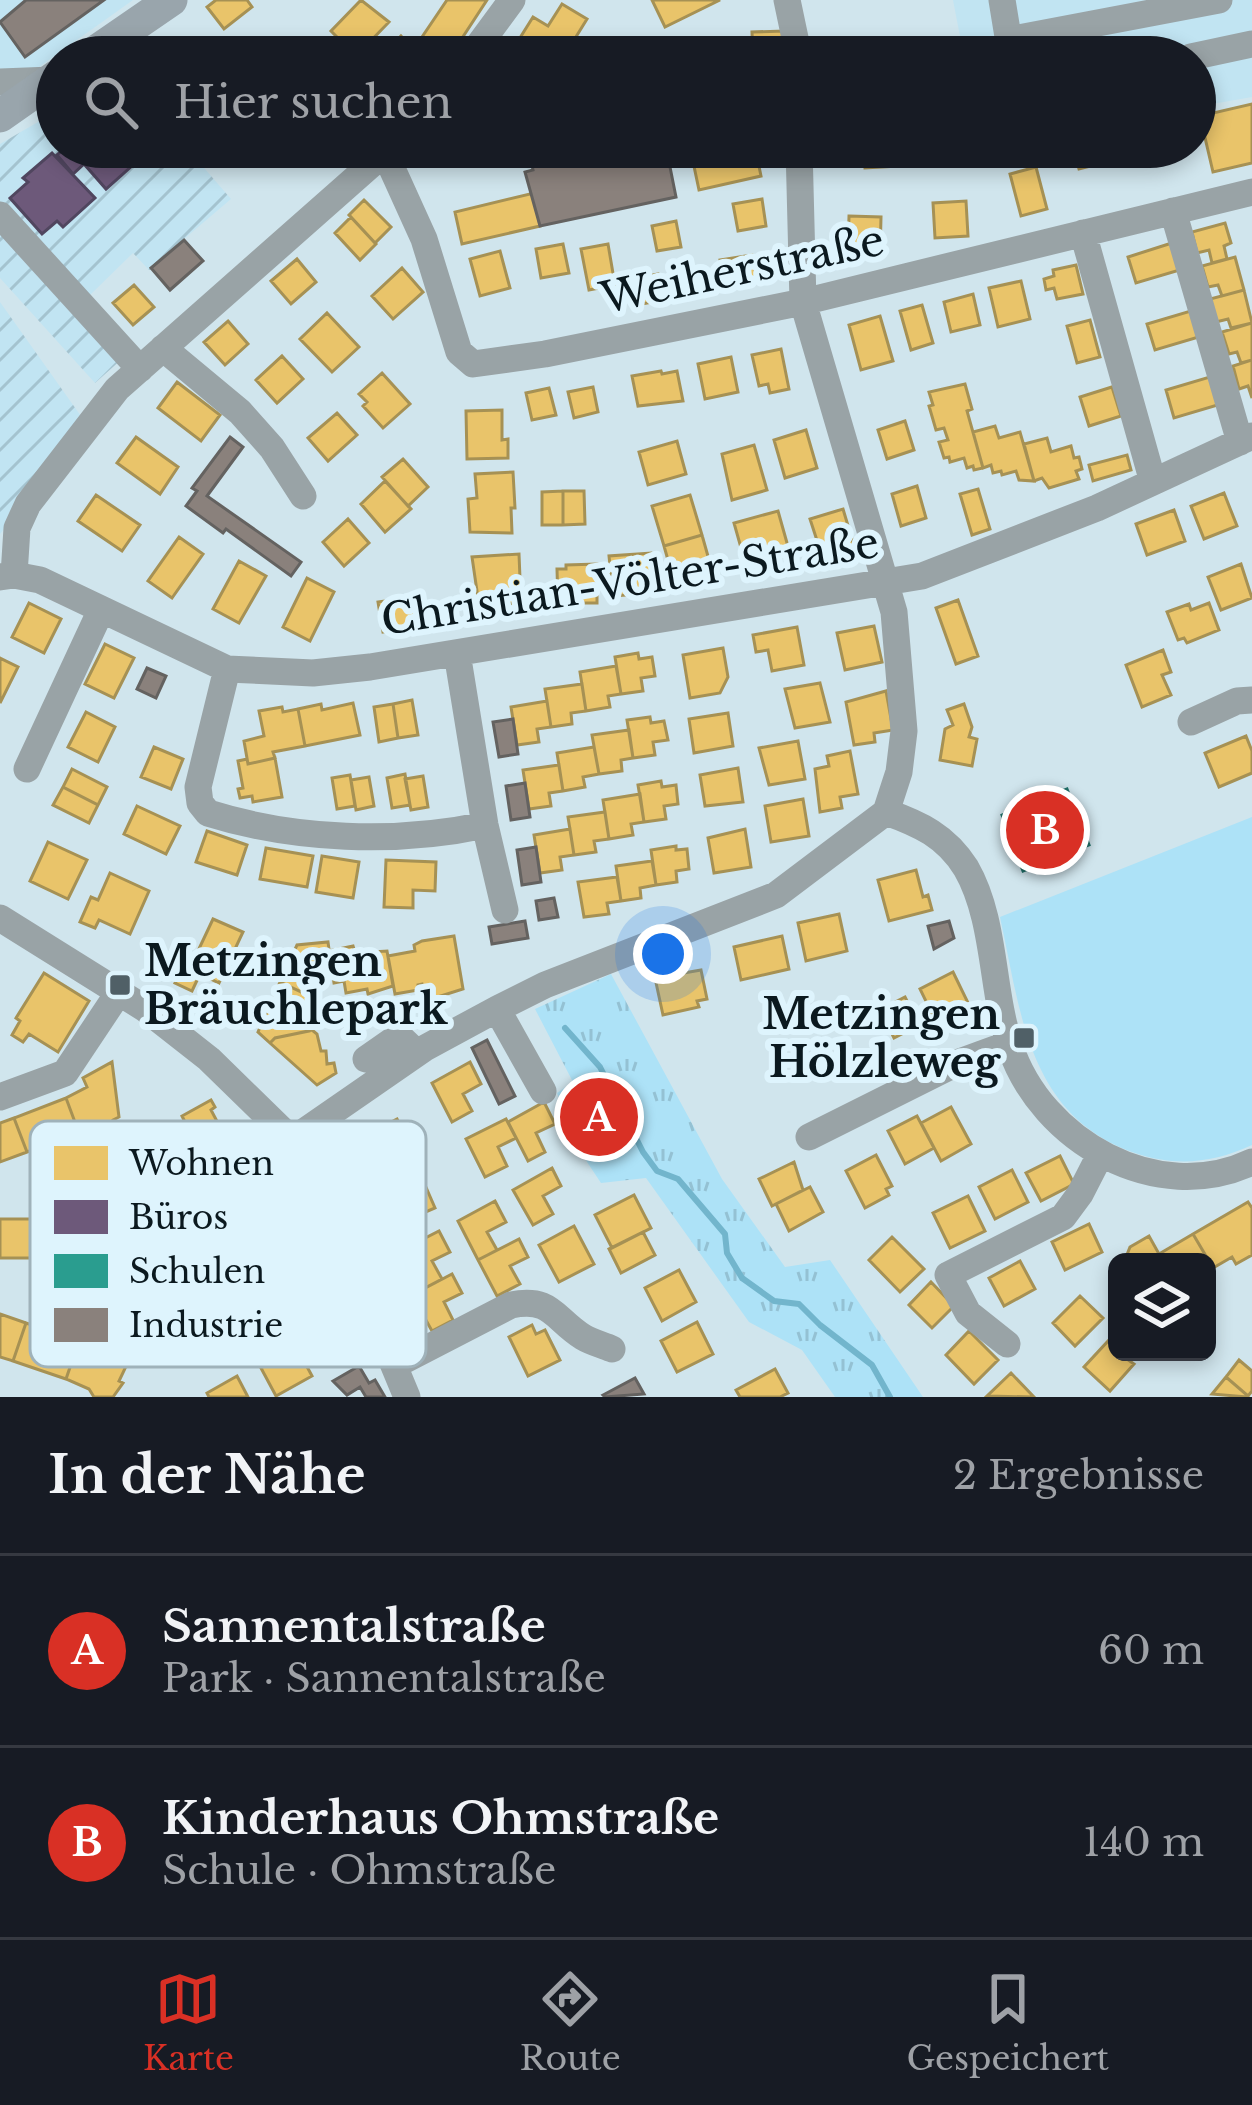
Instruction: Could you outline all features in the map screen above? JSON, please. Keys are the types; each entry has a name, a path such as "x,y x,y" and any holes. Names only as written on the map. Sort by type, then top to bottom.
{"main road":[{"path":"115,36 157,4"},
{"path":"0,116 36,91"}],"street":[{"path":"485,36 512,0"},
{"path":"788,0 795,36"},
{"path":"1002,0 1008,36"},
{"path":"1062,36 1219,0"},
{"path":"1216,52 1252,44"},
{"path":"0,82 36,79"},
{"path":"7,576 17,528 28,503 117,389 368,168"},
{"name":"Weiherstraße","path":"395,168 424,239 459,352 473,364 803,302 1252,192"},
{"path":"319,1121 417,1053 496,1009 545,985 776,895 886,812 899,772 904,730 901,668 887,581 803,302 800,168"},
{"path":"1173,211 1246,439"},
{"path":"0,214 140,369"},
{"path":"1083,233 1153,482"},
{"path":"163,348 240,412 272,448 303,496"},
{"name":"Christian-Völter-Straße","path":"7,576 40,580 227,670 313,673 922,576 1246,439"},
{"path":"27,770 101,610"},
{"path":"457,653 485,825 505,910"},
{"path":"227,670 198,788 200,803 208,813 334,836 458,831 485,825"},
{"path":"1192,722 1244,700"},
{"path":"886,812 929,828 966,869 978,897 1009,1044 1025,1079 1046,1107 1100,1155 1128,1167 1170,1176 1233,1172 1252,1162"},
{"path":"0,918 119,992 209,1059 273,1121"},
{"path":"0,1097 65,1073 119,992"},
{"path":"496,1009 543,1091"},
{"path":"366,1060 399,1036 417,1053"},
{"path":"809,1137 957,1063 1009,1044"},
{"path":"1007,1344 968,1313 948,1275 1063,1217 1100,1155"},
{"path":"426,1349 511,1305 532,1301 555,1312 583,1337 612,1349"},
{"path":"396,1367 407,1397"}],"shaded area":[{"path":"0,0 133,0 83,36 36,36 36,69 25,77 0,79"},
{"path":"953,0 1252,0 1252,97 1216,103 1216,36 960,36"},
{"path":"36,123 36,168 204,168 231,199 184,239 203,261 149,270 133,253 88,297 132,350 95,383 0,278 0,144"},
{"path":"0,302 88,426 0,534"}],"green space":[{"path":"1252,817 1252,1145 1194,1161 1135,1153 1099,1136 1072,1114 1051,1087 1024,1024 1000,917"},
{"path":"611,974 722,1179 785,1267 830,1260 923,1397 835,1397 802,1350 749,1322 646,1178 601,1183 557,1093 573,1082 535,1009"}],"building: Wohnen":[{"path":"216,0 247,0 252,7 224,29 207,7"},
{"path":"361,0 389,22 375,36 336,36 331,31"},
{"path":"447,0 487,0 463,36 423,36"},
{"path":"652,0 720,0 665,27"},
{"path":"562,4 587,19 576,36 521,36 533,17 548,26"},
{"path":"784,31 784,36 752,36 752,32"},
{"path":"1252,104 1252,163 1213,172 1216,112"},
{"path":"694,168 759,168 761,176 699,190"},
{"path":"1036,168 1047,209 1021,216 1010,174"},
{"path":"534,193 540,226 462,244 455,212"},
{"path":"762,199 766,226 738,231 733,204"},
{"path":"364,200 391,227 375,243 349,215"},
{"path":"966,201 968,236 935,238 933,203"},
{"path":"849,216 881,217 880,257 848,257"},
{"path":"351,217 376,244 360,260 335,233"},
{"path":"676,221 681,247 657,251 652,226"},
{"path":"1225,223 1231,243 1224,246 1227,259 1212,263 1209,250 1197,253 1192,232"},
{"path":"1175,242 1183,269 1136,283 1128,257"},
{"path":"563,244 569,273 541,278 536,249"},
{"path":"608,244 615,285 589,290 581,249"},
{"path":"500,251 510,288 480,296 470,259"},
{"path":"752,255 757,280 724,286 720,260"},
{"path":"1235,257 1244,290 1222,296 1218,285 1208,287 1202,266"},
{"path":"297,259 316,282 291,304 271,281"},
{"path":"1076,265 1083,294 1057,299 1054,288 1046,290 1044,279 1054,276 1053,270"},
{"path":"402,268 423,292 393,319 372,296"},
{"path":"658,274 662,300 637,305 631,279"},
{"path":"1021,281 1030,319 998,327 989,288"},
{"path":"134,285 154,307 133,325 113,303"},
{"path":"1244,290 1252,323 1231,328 1228,319 1216,322 1210,299"},
{"path":"973,294 980,325 951,332 944,302"},
{"path":"922,305 933,343 911,350 900,311"},
{"path":"1194,310 1202,336 1155,350 1147,324"},
{"path":"327,313 359,347 332,372 300,339"},
{"path":"880,316 893,361 861,370 849,325"},
{"path":"1090,320 1100,357 1077,363 1067,326"},
{"path":"228,321 248,344 225,365 204,342"},
{"path":"1252,323 1252,360 1241,363 1237,352 1229,354 1222,332"},
{"path":"781,349 789,389 770,393 768,384 759,386 752,355"},
{"path":"282,356 303,379 277,403 256,380"},
{"path":"731,357 738,392 705,399 698,364"},
{"path":"1252,360 1252,398 1248,386 1239,389 1233,366"},
{"path":"677,371 683,401 638,406 632,376"},
{"path":"382,373 410,404 383,428 363,406 367,402 359,394"},
{"path":"1213,376 1221,404 1174,418 1166,390"},
{"path":"177,382 220,415 201,441 158,408"},
{"path":"965,384 972,409 967,411 983,468 974,470 967,468 964,458 950,462 949,457 944,458 939,442 948,440 944,428 936,430 929,406 933,405 929,392"},
{"path":"593,387 598,412 574,418 568,392"},
{"path":"1112,387 1121,416 1089,426 1080,397"},
{"path":"549,388 556,415 532,420 526,393"},
{"path":"502,410 502,440 508,439 508,458 467,459 466,411"},
{"path":"337,413 357,435 328,461 308,438"},
{"path":"905,421 914,450 887,459 878,430"},
{"path":"995,426 999,438 1020,432 1034,481 1019,480 1016,471 1002,475 1001,471 993,473 991,465 983,468 973,432"},
{"path":"806,430 817,468 785,478 774,440"},
{"path":"136,437 178,467 160,494 117,463"},
{"path":"1047,438 1051,452 1071,446 1082,469 1076,471 1079,479 1049,488 1042,478 1034,481 1024,444"},
{"path":"677,441 686,474 648,485 639,452"},
{"path":"754,445 767,490 732,500 722,454"},
{"path":"1127,455 1131,470 1093,481 1089,465"},
{"path":"403,459 428,487 408,506 382,477"},
{"path":"513,472 512,533 470,532 468,499 477,498 475,474"},
{"path":"385,481 411,509 385,532 361,504"},
{"path":"917,486 926,518 901,526 892,494"},
{"path":"978,489 990,529 972,535 960,494"},
{"path":"563,491 563,525 542,525 542,492"},
{"path":"563,491 584,491 585,524 563,525"},
{"path":"1224,493 1237,526 1204,539 1191,506"},
{"path":"96,495 140,525 122,551 78,521"},
{"path":"690,495 702,535 664,546 652,506"},
{"path":"843,509 855,549 823,559 810,519"},
{"path":"1174,510 1185,541 1147,555 1136,524"},
{"path":"778,511 789,550 745,562 734,523"},
{"path":"348,519 369,543 344,566 323,542"},
{"path":"702,535 713,574 675,585 664,546"},
{"path":"179,537 203,554 172,598 148,581"},
{"path":"651,553 655,593 613,596 609,556"},
{"path":"519,554 521,603 479,605 472,557"},
{"path":"239,561 266,576 239,623 213,609"},
{"path":"597,564 597,603 558,603 557,569"},
{"path":"1241,564 1252,598 1221,610 1208,577"},
{"path":"307,578 334,592 310,641 283,627"},
{"path":"413,597 417,627 383,632 378,602"},
{"path":"958,600 978,656 956,664 936,608"},
{"path":"29,603 61,619 44,653 12,637"},
{"path":"1209,603 1219,630 1187,643 1184,638 1178,640 1167,612"},
{"path":"874,626 882,662 845,670 837,633"},
{"path":"797,627 804,665 772,671 768,650 756,652 753,635"},
{"path":"105,644 134,658 114,698 85,684"},
{"path":"723,648 728,677 720,693 690,698 683,655"},
{"path":"1163,650 1171,672 1162,675 1171,695 1142,707 1126,665"},
{"path":"638,653 639,659 652,657 655,676 641,678 643,691 621,694 615,657"},
{"path":"0,658 18,667 0,703"},
{"path":"616,666 621,694 608,696 610,707 586,711 580,672"},
{"path":"820,683 830,722 795,728 785,689"},
{"path":"582,684 586,711 571,713 572,724 551,727 545,689"},
{"path":"886,691 893,730 874,733 875,742 854,745 846,702"},
{"path":"412,700 418,735 398,738 393,704"},
{"path":"547,701 551,727 537,729 539,742 517,745 511,707"},
{"path":"353,703 360,735 305,746 298,709"},
{"path":"393,704 398,738 379,742 374,707"},
{"path":"964,704 972,727 969,737 977,739 972,766 940,760 945,729 953,725 947,710"},
{"path":"282,707 283,712 298,709 305,746 273,752 275,758 248,764 244,741 264,736 259,711"},
{"path":"86,712 115,727 98,762 68,747"},
{"path":"728,713 733,746 694,753 689,719"},
{"path":"650,717 651,723 664,721 668,740 653,742 655,755 633,758 627,720"},
{"path":"629,730 633,758 621,760 622,771 599,774 592,735"},
{"path":"1246,736 1252,773 1219,787 1205,753"},
{"path":"798,741 805,779 769,785 759,748"},
{"path":"154,747 183,759 171,789 141,777"},
{"path":"594,747 599,774 583,777 585,787 563,791 557,753"},
{"path":"850,751 858,794 840,797 842,808 820,812 815,769 829,766 827,756"},
{"path":"275,758 282,797 253,802 252,796 240,798 238,761 247,759 248,764"},
{"path":"559,765 563,791 549,793 551,806 529,809 523,770"},
{"path":"738,768 743,802 705,806 700,775"},
{"path":"72,769 107,787 98,805 63,787"},
{"path":"405,774 410,805 392,808 387,778"},
{"path":"350,775 355,806 337,809 332,778"},
{"path":"423,776 428,807 411,810 405,779"},
{"path":"369,777 374,806 356,810 351,780"},
{"path":"661,781 662,787 676,785 678,804 664,806 666,819 644,822 638,785"},
{"path":"63,787 98,805 89,823 53,805"},
{"path":"640,794 644,822 631,824 633,835 609,839 603,800"},
{"path":"803,799 809,836 771,842 765,806"},
{"path":"137,806 180,826 166,854 124,834"},
{"path":"605,812 609,839 594,841 596,852 574,855 568,817"},
{"path":"570,829 574,855 560,857 562,870 540,873 534,835"},
{"path":"745,829 751,867 714,873 708,838"},
{"path":"207,831 247,845 237,875 196,862"},
{"path":"48,842 87,860 68,899 30,881"},
{"path":"676,846 676,850 687,849 689,869 676,871 677,882 656,885 651,850"},
{"path":"266,848 313,856 307,887 260,879"},
{"path":"322,856 359,862 353,898 316,892"},
{"path":"386,860 436,862 435,891 413,890 413,908 384,907"},
{"path":"652,861 656,885 640,888 641,898 621,901 616,866"},
{"path":"916,870 932,910 889,921 878,880"},
{"path":"110,873 149,891 130,934 99,920 95,928 80,922 91,897 98,900"},
{"path":"617,877 621,901 607,903 609,914 584,917 578,882"},
{"path":"839,914 847,951 806,961 798,923"},
{"path":"213,919 243,932 219,983 200,974 192,991 175,983 184,965 190,968"},
{"path":"454,936 463,989 425,1001 422,984 418,990 395,994 388,956 415,951 414,945 422,941"},
{"path":"782,936 789,969 741,980 734,947"},
{"path":"328,942 331,964 312,997 280,982 297,945"},
{"path":"353,946 355,953 387,951 393,986 368,994 367,989 346,993 344,981 334,983 329,951"},
{"path":"701,970 707,999 697,1001 699,1007 663,1015 655,978"},
{"path":"953,972 973,1013 940,1030 920,989"},
{"path":"44,973 89,1001 58,1052 29,1034 23,1042 12,1035 20,1021 16,1018"},
{"path":"280,982 312,997 306,1010 309,1031 270,1043 258,1032"},
{"path":"905,997 919,1025 894,1038 880,1010"},
{"path":"312,1030 336,1073 317,1085 270,1043"},
{"path":"112,1062 119,1117 75,1121 66,1098 87,1087 83,1078"},
{"path":"470,1062 481,1084 463,1094 472,1111 452,1122 432,1083"},
{"path":"66,1098 75,1121 30,1121 27,1152 14,1118"},
{"path":"211,1100 217,1121 184,1121 182,1116"},
{"path":"544,1102 555,1124 536,1133 545,1152 528,1161 508,1122"},
{"path":"951,1107 971,1144 941,1161 921,1123"},
{"path":"917,1116 934,1148 905,1164 888,1131"},
{"path":"14,1118 27,1152 0,1162 0,1123"},
{"path":"506,1119 516,1138 498,1147 507,1166 485,1177 466,1139"},
{"path":"876,1155 892,1186 886,1189 889,1195 865,1208 846,1171"},
{"path":"1060,1156 1074,1184 1041,1201 1026,1173"},
{"path":"794,1162 803,1190 772,1206 759,1179"},
{"path":"552,1168 561,1186 543,1196 553,1214 533,1225 513,1190"},
{"path":"1012,1170 1028,1202 995,1219 979,1187"},
{"path":"426,1187 435,1208 426,1212"},
{"path":"810,1187 823,1212 789,1231 776,1204"},
{"path":"634,1195 651,1228 612,1248 595,1215"},
{"path":"968,1196 985,1231 950,1248 933,1213"},
{"path":"495,1201 506,1222 487,1232 497,1250 478,1260 458,1221"},
{"path":"1248,1202 1252,1208 1252,1255 1236,1264 1232,1257 1216,1266 1216,1253 1204,1253 1193,1234"},
{"path":"0,1219 30,1219 30,1258 0,1258"},
{"path":"1089,1224 1102,1252 1065,1270 1052,1242"},
{"path":"574,1226 594,1264 559,1282 539,1245"},
{"path":"439,1231 450,1252 432,1261 442,1279 426,1287 426,1238"},
{"path":"643,1232 655,1255 621,1273 609,1249"},
{"path":"1193,1234 1204,1253 1161,1253"},
{"path":"1149,1236 1158,1253 1128,1253 1130,1247"},
{"path":"892,1237 924,1269 900,1292 869,1260"},
{"path":"519,1239 528,1257 510,1266 520,1284 497,1296 478,1260"},
{"path":"1020,1261 1035,1289 1004,1306 989,1278"},
{"path":"679,1270 696,1302 662,1321 645,1288"},
{"path":"452,1274 462,1293 444,1302 453,1320 432,1331 426,1320 426,1288"},
{"path":"931,1282 954,1306 932,1328 909,1305"},
{"path":"1080,1296 1103,1318 1075,1346 1053,1323"},
{"path":"0,1314 26,1323 13,1361 0,1357"},
{"path":"697,1322 713,1354 677,1372 661,1341"},
{"path":"26,1323 30,1324 30,1367 13,1361"},
{"path":"532,1325 536,1334 545,1330 560,1360 528,1376 509,1337"},
{"path":"969,1331 998,1360 974,1384 946,1355"},
{"path":"1108,1341 1108,1361 1134,1364 1110,1391 1084,1367"},
{"path":"1239,1360 1252,1371 1248,1396 1226,1377"},
{"path":"31,1367 70,1367 66,1379"},
{"path":"70,1367 126,1367 119,1381 123,1383 113,1397 94,1397 89,1389 66,1379"},
{"path":"307,1367 312,1376 276,1396 261,1368"},
{"path":"775,1369 788,1393 740,1397 736,1390"},
{"path":"1011,1373 1034,1397 987,1396"},
{"path":"237,1376 248,1397 209,1397 207,1393"},
{"path":"1226,1377 1248,1396 1212,1394"}],"building: Büros":[{"path":"36,167 66,168 95,198 63,227 57,221 42,234 10,198 28,182 23,178"},
{"path":"88,168 130,168 106,189"}],"building: Schulen":[{"path":"1067,789 1089,845 1023,871 1002,815"}],"building: Industrie":[{"path":"26,0 104,0 54,36 36,36 36,49 25,57 0,22"},
{"path":"670,168 676,197 540,226 525,172"},
{"path":"184,240 203,261 170,290 151,268"},
{"path":"230,437 243,447 207,496 301,562 291,576 186,506 197,491 192,488"},
{"path":"147,668 166,676 156,698 137,689"},
{"path":"513,719 518,754 499,757 493,722"},
{"path":"525,783 530,817 511,820 506,786"},
{"path":"536,847 541,882 522,885 517,850"},
{"path":"554,898 558,917 539,920 536,901"},
{"path":"525,921 528,938 492,944 489,927"},
{"path":"949,921 954,938 934,949 928,926"},
{"path":"487,1040 515,1096 499,1104 472,1048"},
{"path":"360,1367 385,1397 366,1397 360,1387 347,1395 333,1381"},
{"path":"635,1378 644,1394 603,1395"}],"waterway":[{"path":"565,1028 600,1067 657,1171 678,1179 725,1234 727,1253 742,1278 774,1301 799,1304 872,1365 890,1397"}],"place":[{"name":"Kinderhaus Ohmstraße","path":"1045,830"},
{"name":"Metzingen Bräuchlepark","path":"120,985"},
{"name":"Metzingen Hölzleweg","path":"1024,1038"},
{"name":"Sannentalstraße","path":"599,1117"}]}
